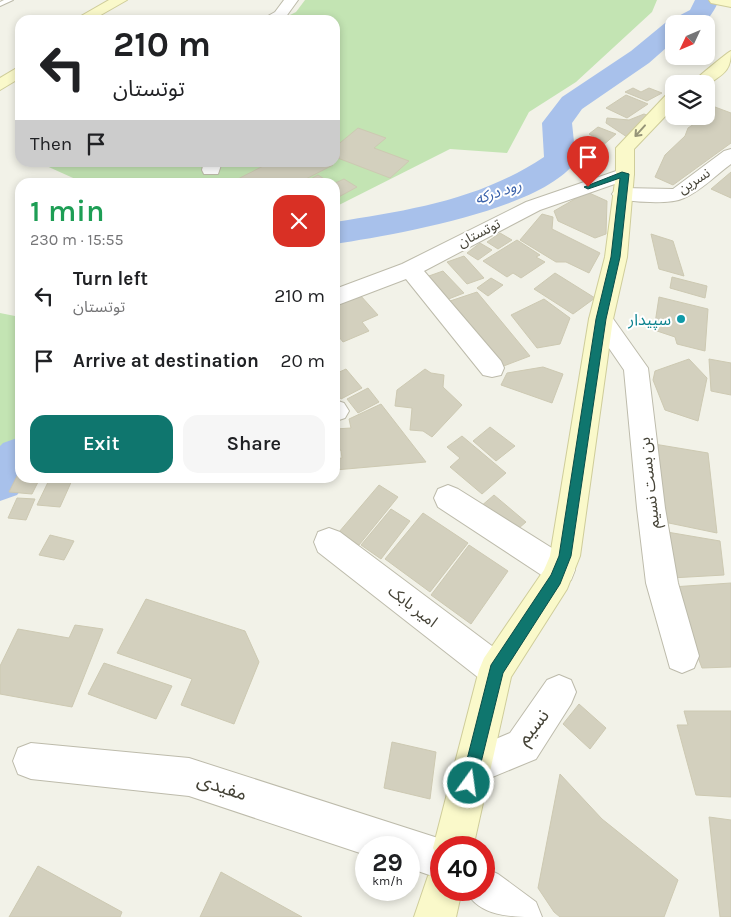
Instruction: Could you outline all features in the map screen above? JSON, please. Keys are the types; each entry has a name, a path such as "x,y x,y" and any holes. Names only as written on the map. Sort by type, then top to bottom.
{"street":[{"path":"91,15 120,0"},
{"path":"108,15 137,0"},
{"path":"280,15 291,0"},
{"path":"716,0 730,1"},
{"path":"711,75 721,68 731,56"},
{"path":"0,71 15,61"},
{"path":"0,85 15,75"},
{"path":"456,836 496,670 560,570 565,556 601,319 616,257 624,184 625,148 665,106"},
{"path":"624,184 640,152 666,125"},
{"name":"نسرین","path":"624,184 657,196 678,194 731,156"},
{"name":"توتستان","path":"340,296 410,269 533,206 624,184"},
{"path":"410,269 492,368"},
{"name":"بن بست نسیم","path":"601,319 636,368 651,508 662,583 682,656"},
{"path":"448,498 560,570"},
{"name":"امیر بابک","path":"330,542 496,670"},
{"name":"نسیم","path":"472,767 523,746 559,692"},
{"name":"مفیدی","path":"32,761 190,777 369,836"},
{"path":"495,896 522,917"},
{"path":"436,917 440,901"}],"lane":[{"path":"0,4 10,0"}],"green space":[{"path":"305,0 657,0 652,12 576,82 529,112 507,153 450,149 340,204 340,178 73,178 49,167 340,167 340,15 290,15 296,12"},
{"path":"0,313 15,316 15,450 0,467"}],"building":[{"path":"633,88 641,92 649,88 662,93 647,101 625,92"},
{"path":"626,95 648,104 627,118 606,108"},
{"path":"715,107 731,113 731,143 673,185 655,177 665,155 685,136 688,128 692,125 715,125"},
{"path":"644,114 649,116 627,137 606,123 607,118 629,120"},
{"path":"598,127 616,134 602,146 595,143 601,140 589,134"},
{"path":"358,128 386,138 374,148 409,161 390,178 340,159 340,143"},
{"path":"261,167 329,167 308,178 240,178"},
{"path":"731,172 731,198 711,189"},
{"path":"344,179 357,187 340,196 340,181"},
{"path":"587,192 607,201 606,234 595,238 558,221 554,211"},
{"path":"542,214 553,217 552,229 600,253 589,273 566,262 556,262 520,240"},
{"path":"500,233 512,240 498,249 487,242"},
{"path":"651,234 673,241 684,276 659,269"},
{"path":"517,240 540,255 536,257 545,262 521,278 513,273 507,277 483,261"},
{"path":"480,243 492,250 478,260 467,253"},
{"path":"464,256 484,278 467,284 447,262"},
{"path":"443,271 464,293 446,300 426,277"},
{"path":"555,273 595,298 573,314 534,289"},
{"path":"672,277 707,286 705,298 670,288"},
{"path":"491,278 503,285 488,296 477,288"},
{"path":"477,292 530,356 501,367 450,301"},
{"path":"360,295 378,315 362,322 369,331 343,342 340,338 340,303"},
{"name":"سپیدار","path":"659,297 708,309 705,351 677,344 675,337 654,330"},
{"path":"544,299 570,318 560,344 537,348 511,315"},
{"path":"689,359 707,378 698,421 665,410 653,380 655,371"},
{"path":"709,359 731,363 731,395 711,391"},
{"path":"543,367 563,374 552,403 501,385 507,373"},
{"path":"346,369 362,388 341,399 340,372"},
{"path":"425,369 431,373 444,375 443,387 462,405 432,437 423,431 410,430 412,408 395,406 397,390"},
{"path":"368,388 379,402 358,413 347,399"},
{"path":"381,404 426,462 340,470 340,458 342,458 340,429 351,428 349,419"},
{"path":"490,427 515,446 496,461 473,441"},
{"path":"462,436 506,473 482,494 450,467 460,458 447,447"},
{"path":"654,444 708,453 717,533 664,522"},
{"path":"15,480 15,483 38,483 32,494 9,492"},
{"path":"48,483 71,483 60,507 37,505"},
{"path":"379,485 398,497 359,545 339,532"},
{"path":"494,495 526,522 512,534 480,507"},
{"path":"17,498 35,499 26,520 8,518"},
{"path":"391,509 410,521 381,559 361,545"},
{"path":"423,513 468,543 430,592 385,559"},
{"path":"667,532 720,541 724,575 671,578"},
{"path":"50,535 74,541 64,560 39,555"},
{"path":"469,545 508,571 471,624 431,595"},
{"path":"731,583 731,667 702,668 672,587"},
{"path":"146,599 245,631 259,662 234,724 181,705 192,679 117,653"},
{"path":"75,625 103,629 72,707 0,694 0,666 18,629 69,638"},
{"path":"104,663 172,686 156,719 88,694"},
{"path":"579,704 606,728 590,749 563,724"},
{"path":"684,711 731,711 731,797 696,795 677,725 688,725"},
{"path":"392,742 436,752 430,799 384,788"},
{"path":"560,774 602,819 678,880 664,917 560,917 554,912 538,888"},
{"path":"709,817 731,820 731,917 720,917"},
{"path":"38,866 122,912 120,917 9,917"},
{"path":"221,872 302,917 200,917"}],"waterway":[{"name":"رود درکه","path":"700,15 707,0"},
{"name":"رود درکه","path":"340,232 406,221 453,210 499,195 531,181 560,161 557,123 572,103 640,57 665,36"},
{"name":"رود درکه","path":"0,480 15,463"}],"place":[{"name":"سپیدار","path":"681,319"}],"route":[{"path":"469,783 496,670 556,579 565,556 601,319 616,257 625,174 588,187"}]}
